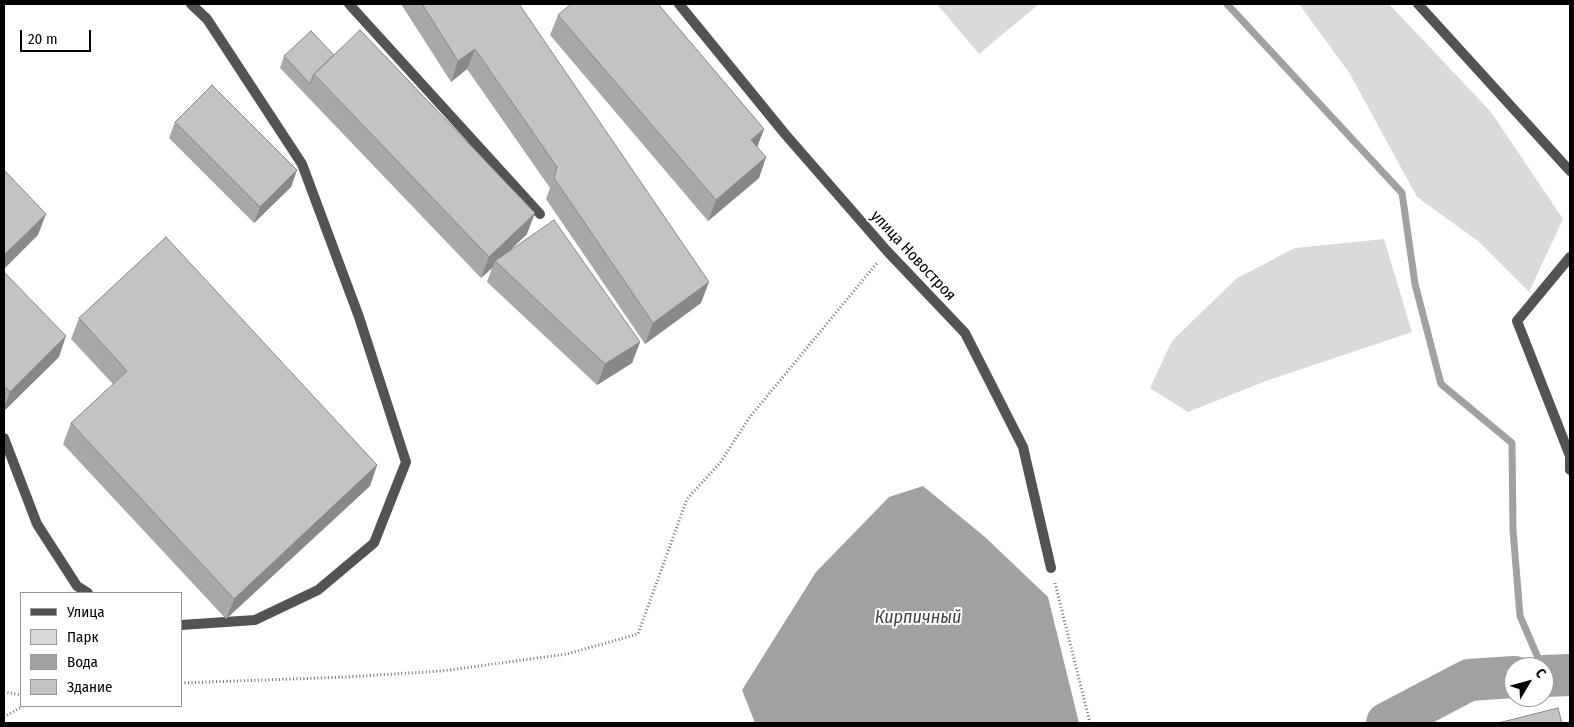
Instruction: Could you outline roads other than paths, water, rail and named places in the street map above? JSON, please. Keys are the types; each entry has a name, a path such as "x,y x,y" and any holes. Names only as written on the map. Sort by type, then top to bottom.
{"street":[{"path":"182,625 255,620 318,590 374,544 406,462 359,317 302,164 207,19 191,4"},
{"path":"349,4 540,214"},
{"name":"улица Новостроя","path":"679,4 784,134 887,251 965,333 1023,447 1051,568"},
{"path":"1418,4 1570,171"},
{"path":"1570,257 1517,321 1570,456 1570,470"},
{"path":"4,438 37,524 77,586 86,592"}],"water":[{"name":"Кирпичный","path":"923,486 985,537 1048,597 1079,723 755,723 742,690 816,572 889,497"}],"waterway":[{"path":"1227,4 1402,193 1415,284 1441,384 1512,443 1513,530 1520,616 1538,657"},
{"path":"1554,676 1570,675"},
{"path":"1387,723 1469,680 1504,678"}]}
